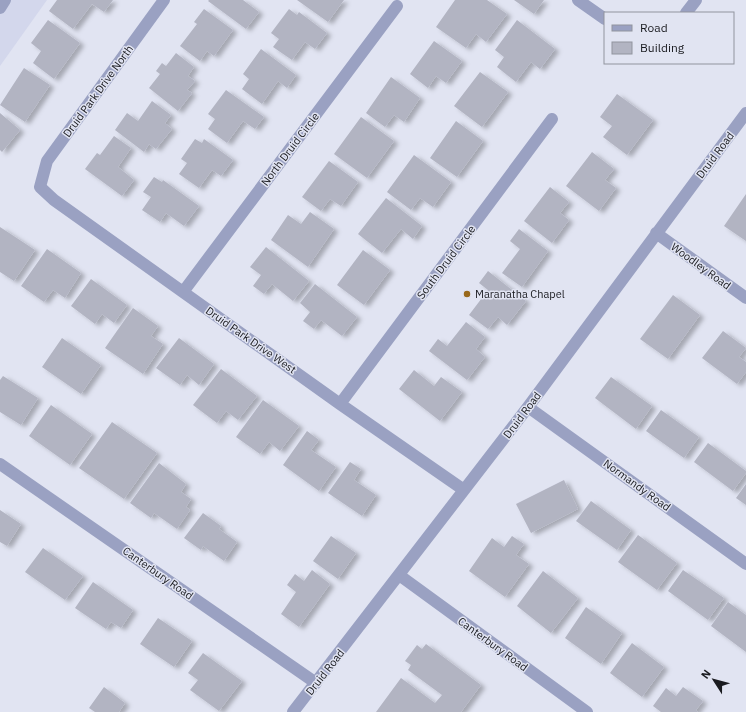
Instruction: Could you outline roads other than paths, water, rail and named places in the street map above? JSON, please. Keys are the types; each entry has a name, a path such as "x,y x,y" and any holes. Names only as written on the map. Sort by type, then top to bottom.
{"street":[{"path":"0,8 5,0"},
{"name":"Druid Park Drive North","path":"40,187 47,161 164,0"},
{"path":"578,0 604,18"},
{"path":"687,12 696,0"},
{"name":"North Druid Circle","path":"183,292 397,6"},
{"name":"Druid Road","path":"293,712 528,407 746,113"},
{"name":"South Druid Circle","path":"340,404 552,119"},
{"name":"Druid Park Drive West","path":"40,187 54,200 340,404 464,490"},
{"name":"Woodley Road","path":"656,233 746,298"},
{"name":"Normandy Road","path":"528,407 746,564"},
{"name":"Canterbury Road","path":"0,464 316,683"},
{"name":"Canterbury Road","path":"400,575 586,712"}],"place":[{"name":"Maranatha Chapel","path":"467,294"}]}
